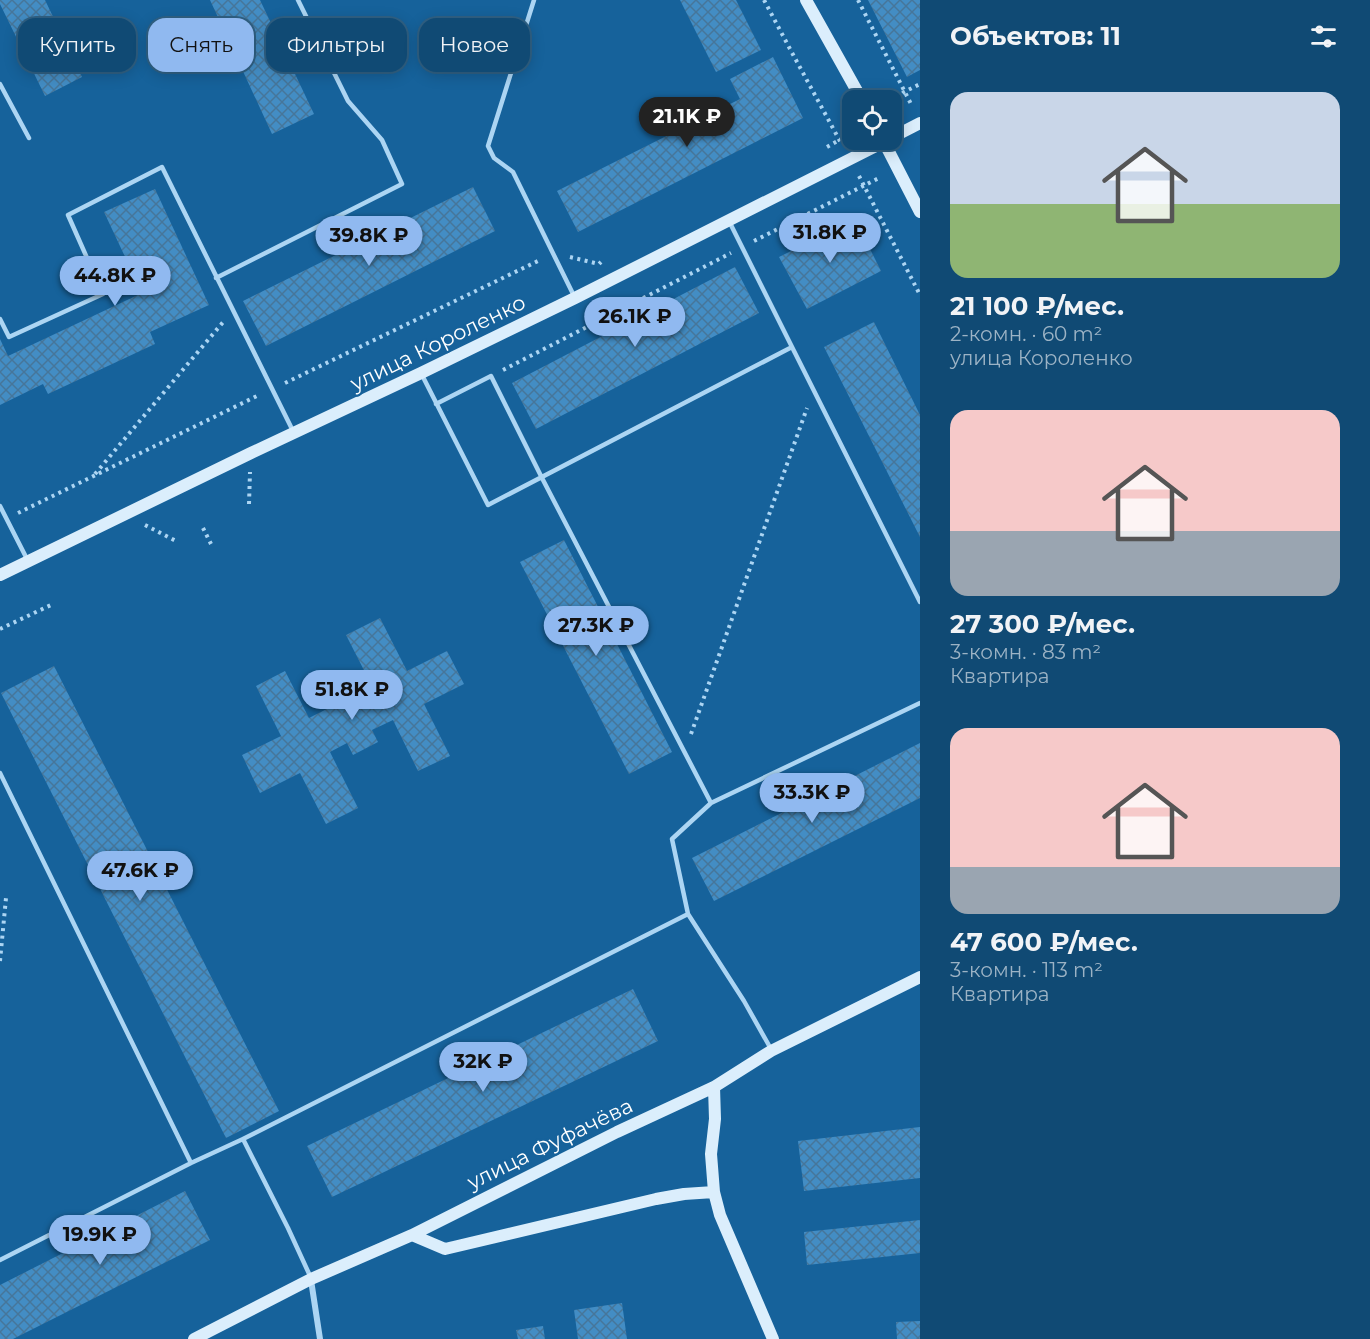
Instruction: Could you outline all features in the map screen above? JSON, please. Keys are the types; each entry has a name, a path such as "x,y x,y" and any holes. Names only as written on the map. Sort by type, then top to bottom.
{"street":[{"path":"806,0 856,90"},
{"name":"улица Короленко","path":"902,132 920,123"},
{"name":"улица Короленко","path":"0,575 575,298 866,150"},
{"path":"891,150 920,212"},
{"name":"улица Фуфачёва","path":"194,1339 311,1279 412,1235 617,1132 714,1087 771,1051 920,977"},
{"path":"714,1087 715,1119 711,1154 714,1192 720,1215 773,1339"},
{"path":"412,1235 444,1249 656,1199 714,1192"},
{"path":"311,1279 320,1339"}],"lane":[{"path":"216,279 402,184 382,140 348,101 298,0"},
{"path":"534,0 488,146 494,158 513,172 575,298"},
{"path":"0,84 29,138"},
{"path":"0,319 9,337 103,294 68,215 162,167 294,434"},
{"path":"729,221 920,602"},
{"path":"421,373 488,505 792,346"},
{"path":"436,404 491,376 711,803"},
{"path":"0,506 28,561"},
{"path":"771,1051 744,1001 688,914 672,839 711,803 920,703"},
{"path":"0,773 191,1162"},
{"path":"0,1260 688,914"},
{"path":"243,1138 311,1279"}],"path":[{"path":"765,0 920,295"},
{"path":"858,0 915,111"},
{"path":"904,92 920,84"},
{"path":"819,151 840,140"},
{"path":"491,376 898,169"},
{"path":"7,519 553,254 598,264 609,258"},
{"path":"93,477 232,311"},
{"path":"685,751 813,390"},
{"path":"249,504 251,453"},
{"path":"124,514 176,541"},
{"path":"203,528 211,544"},
{"path":"0,629 51,604"},
{"path":"0,961 6,898"}],"building":[{"path":"0,0 45,0 54,18 18,18 18,41"},
{"path":"210,0 260,0 269,18 266,18 266,72 294,72 314,114 272,134 243,72 254,72 254,18 218,18"},
{"path":"680,0 736,0 761,50 716,72"},
{"path":"868,0 920,0 920,70 907,77"},
{"path":"773,57 803,118 578,232 557,191 740,99 730,79"},
{"path":"33,72 80,72 82,77 45,96"},
{"path":"473,187 495,231 266,346 243,301"},
{"path":"155,189 209,305 150,332 155,344 48,394 43,384 0,405 0,339 8,356 142,293 104,212"},
{"path":"855,219 881,271 807,309 779,257"},
{"path":"735,267 759,313 536,429 512,383"},
{"path":"874,322 920,415 920,537 824,347"},
{"path":"564,540 672,752 629,774 520,562"},
{"path":"380,618 407,671 447,651 464,684 424,704 450,756 418,771 393,720 372,730 378,742 353,755 347,743 330,752 358,808 326,824 300,773 260,793 242,755 281,736 256,686 285,671 309,718 372,686 346,635"},
{"path":"54,666 279,1111 226,1138 1,693"},
{"path":"920,743 920,798 714,901 692,858"},
{"path":"633,989 658,1041 332,1197 307,1146"},
{"path":"920,1127 920,1178 804,1191 798,1141"},
{"path":"185,1191 210,1240 13,1339 0,1339 0,1285"},
{"path":"920,1220 920,1253 807,1265 804,1232"},
{"path":"622,1303 627,1339 578,1339 574,1310"},
{"path":"920,1321 920,1339 897,1339 896,1322"},
{"path":"543,1326 545,1339 518,1339 516,1330"}]}
